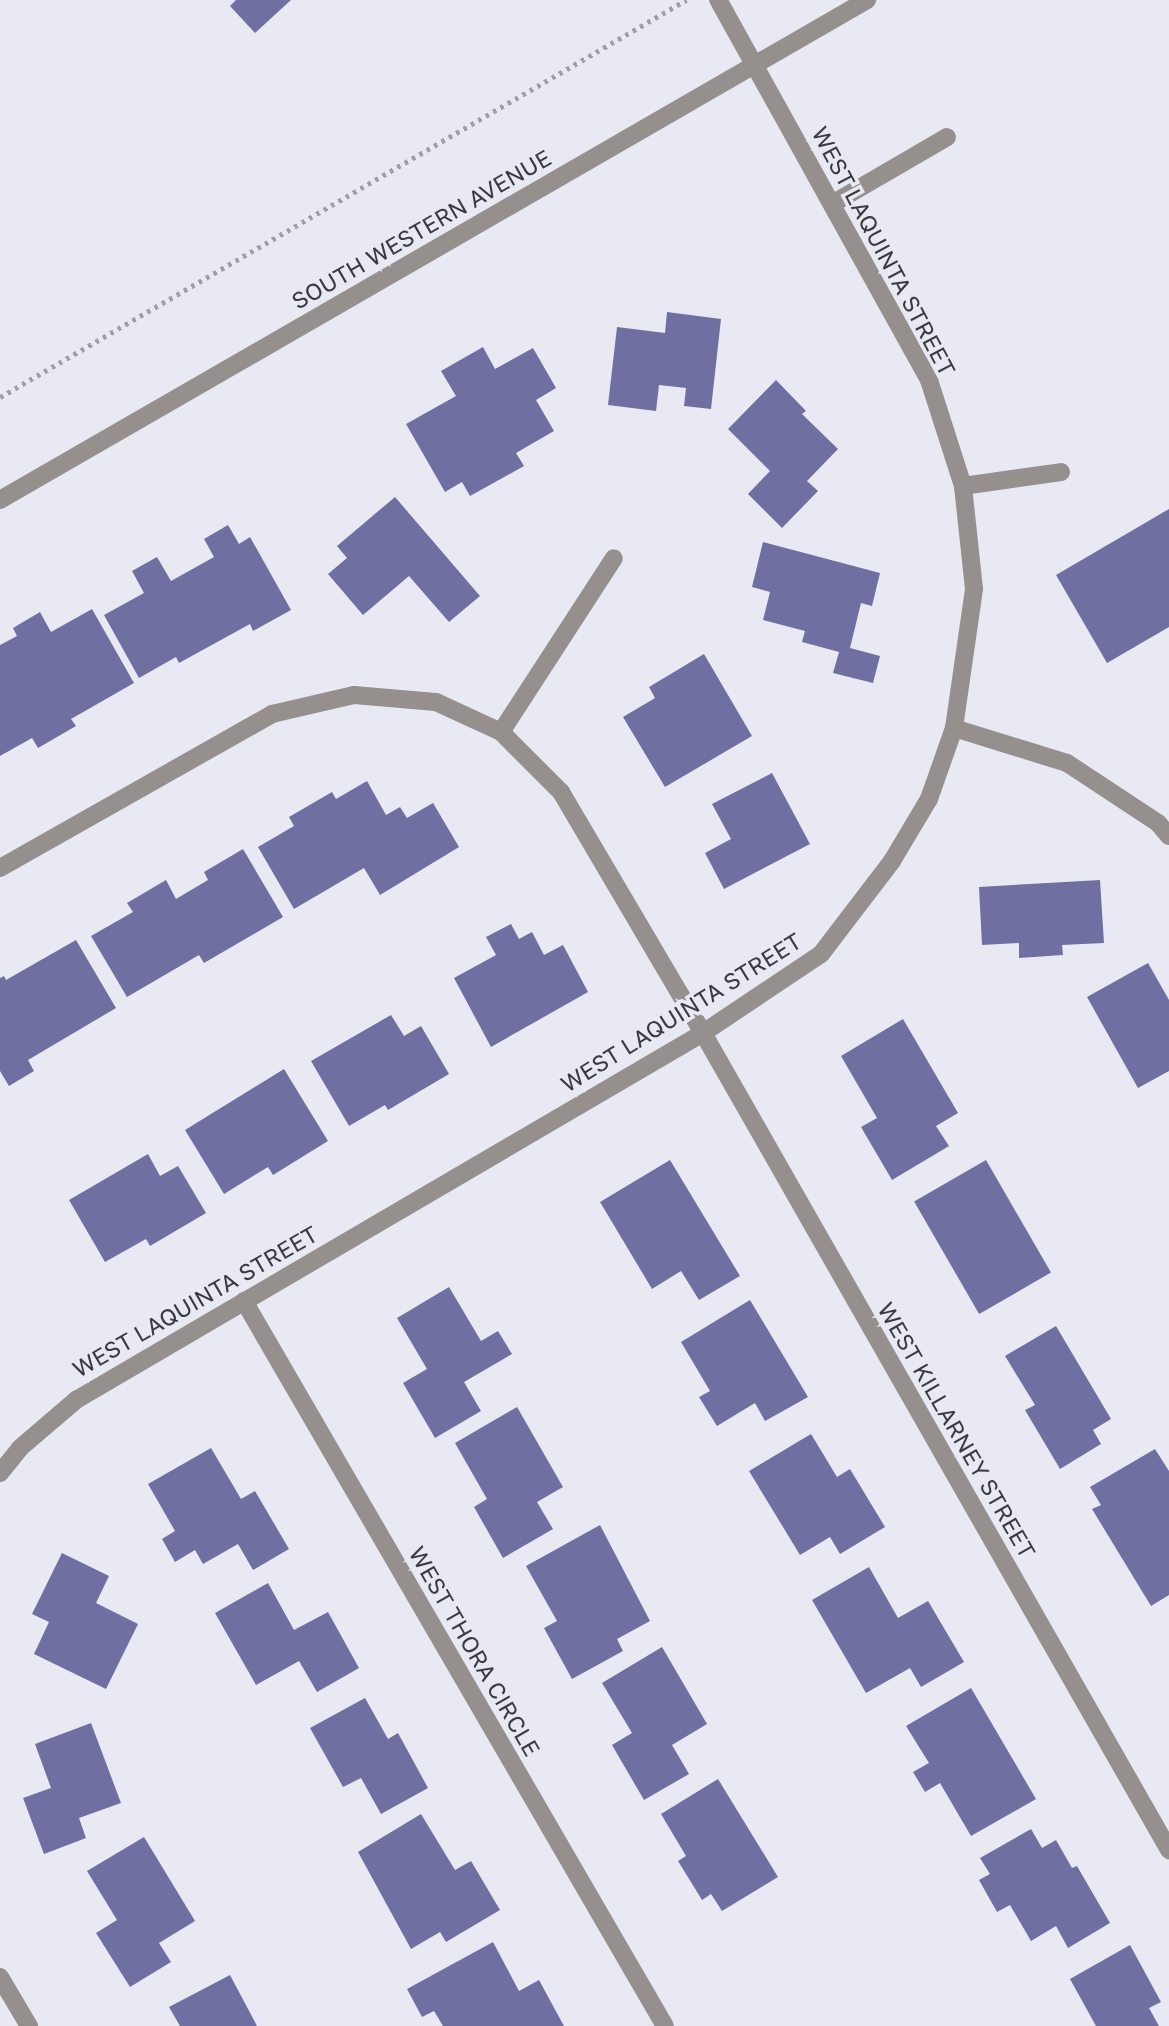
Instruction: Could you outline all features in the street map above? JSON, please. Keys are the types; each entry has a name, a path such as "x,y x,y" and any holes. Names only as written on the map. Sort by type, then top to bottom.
{"street":[{"name":"WEST LAQUINTA STREET","path":"0,1473 20,1448 76,1400 703,1033 821,954 892,861 929,799 954,728 974,589 963,486 929,380 718,0"},
{"name":"SOUTH WESTERN AVENUE","path":"0,500 867,0"},
{"path":"832,204 947,137"},
{"path":"963,486 1061,472"},
{"path":"0,868 272,714 354,695 436,702 501,732 614,558"},
{"path":"954,728 1067,763 1158,823 1169,836"},
{"name":"WEST KILLARNEY STREET","path":"501,732 561,792 703,1033 1169,1850"},
{"name":"WEST THORA CIRCLE","path":"244,1301 665,2026"},
{"path":"0,1977 29,2026"}],"path":[{"path":"0,397 686,0"}],"building":[{"path":"236,0 291,0 255,33 230,6"},
{"path":"667,312 721,319 711,409 684,406 686,388 659,385 656,411 608,405 617,327 665,333"},
{"path":"483,347 495,369 533,348 556,388 536,400 554,431 516,453 524,466 470,496 462,482 445,492 406,424 456,396 441,371"},
{"path":"776,380 806,411 802,414 838,449 807,481 818,491 782,528 748,494 770,471 728,429"},
{"path":"395,497 480,596 449,622 409,576 363,615 328,574 347,558 337,546"},
{"path":"1169,509 1169,627 1107,663 1056,575"},
{"path":"228,525 239,544 250,537 291,610 253,631 250,624 179,663 176,657 139,678 104,615 144,593 132,571 157,557 171,581 214,557 204,539"},
{"path":"763,542 880,573 872,606 861,603 850,648 880,656 873,683 833,673 839,652 802,642 805,631 763,620 770,592 752,587"},
{"path":"92,609 134,683 71,719 76,726 38,748 32,738 0,756 0,645 17,636 13,628 40,612 51,632"},
{"path":"704,654 752,736 665,787 623,717 655,698 649,687"},
{"path":"772,773 810,844 724,889 705,853 731,839 712,804"},
{"path":"367,781 386,815 400,807 407,818 433,803 459,847 380,895 364,868 294,909 258,847 294,826 289,817 332,792 336,799"},
{"path":"243,849 283,917 204,963 199,955 127,997 91,936 133,912 127,903 166,880 176,899 208,880 204,872"},
{"path":"1100,880 1104,943 1062,945 1063,955 1019,958 1019,943 982,945 979,887"},
{"path":"511,924 519,939 532,932 544,955 563,945 588,992 491,1047 454,978 496,955 486,937"},
{"path":"76,940 116,1008 28,1060 34,1071 9,1086 0,1071 0,978 4,976 6,980"},
{"path":"1148,963 1169,1000 1169,1071 1138,1088 1087,997"},
{"path":"391,1015 404,1036 421,1026 449,1074 388,1110 385,1105 349,1126 311,1061"},
{"path":"903,1019 958,1113 936,1126 949,1146 892,1180 861,1127 877,1118 841,1056"},
{"path":"284,1069 328,1141 273,1175 268,1167 224,1194 185,1130"},
{"path":"148,1154 160,1176 178,1166 206,1213 150,1246 146,1239 105,1262 69,1200"},
{"path":"670,1160 740,1276 699,1300 681,1271 652,1289 600,1202"},
{"path":"986,1160 1051,1273 979,1314 914,1202"},
{"path":"449,1287 481,1341 498,1331 512,1354 464,1382 481,1411 435,1438 403,1383 427,1369 397,1318"},
{"path":"750,1300 808,1397 765,1421 755,1403 717,1426 699,1397 710,1391 681,1342"},
{"path":"1056,1326 1111,1419 1093,1430 1101,1444 1060,1469 1025,1410 1035,1405 1005,1356"},
{"path":"517,1407 563,1487 537,1502 553,1529 503,1558 474,1507 487,1499 455,1443"},
{"path":"811,1434 837,1477 850,1469 885,1527 840,1554 830,1537 800,1555 749,1471"},
{"path":"211,1448 241,1499 255,1491 289,1549 253,1570 238,1544 203,1564 195,1550 175,1562 162,1539 175,1531 148,1484"},
{"path":"1155,1449 1169,1471 1169,1595 1151,1606 1092,1509 1101,1505 1090,1487"},
{"path":"600,1525 650,1621 617,1639 623,1651 572,1679 544,1628 557,1621 526,1566"},
{"path":"62,1553 109,1576 96,1603 138,1624 106,1689 34,1654 49,1622 32,1614"},
{"path":"869,1567 898,1618 928,1601 964,1662 921,1687 910,1668 866,1693 812,1600"},
{"path":"268,1583 294,1630 328,1612 359,1668 317,1692 299,1661 256,1685 215,1613"},
{"path":"662,1647 707,1724 672,1745 689,1774 644,1800 612,1745 632,1733 602,1683"},
{"path":"971,1688 1036,1799 971,1836 940,1783 925,1792 913,1772 929,1763 906,1726"},
{"path":"365,1698 388,1739 398,1733 428,1788 381,1814 361,1778 343,1787 310,1728"},
{"path":"91,1723 121,1803 79,1818 86,1838 44,1854 23,1798 51,1788 35,1744"},
{"path":"718,1779 778,1877 722,1911 711,1894 702,1900 678,1861 686,1856 661,1814"},
{"path":"421,1814 455,1870 471,1861 500,1910 446,1942 440,1932 411,1949 358,1852"},
{"path":"1031,1829 1042,1848 1056,1840 1072,1868 1077,1866 1110,1923 1068,1948 1056,1926 1031,1941 1010,1905 997,1912 979,1880 990,1874 980,1858"},
{"path":"144,1837 195,1921 159,1943 171,1962 130,1987 96,1933 117,1920 87,1871"},
{"path":"493,1942 519,1991 539,1980 564,2026 443,2026 434,2011 422,2017 407,1989"},
{"path":"1130,1945 1161,2002 1149,2008 1159,2026 1096,2026 1070,1979"},
{"path":"230,1975 257,2026 180,2026 169,2007"}]}
